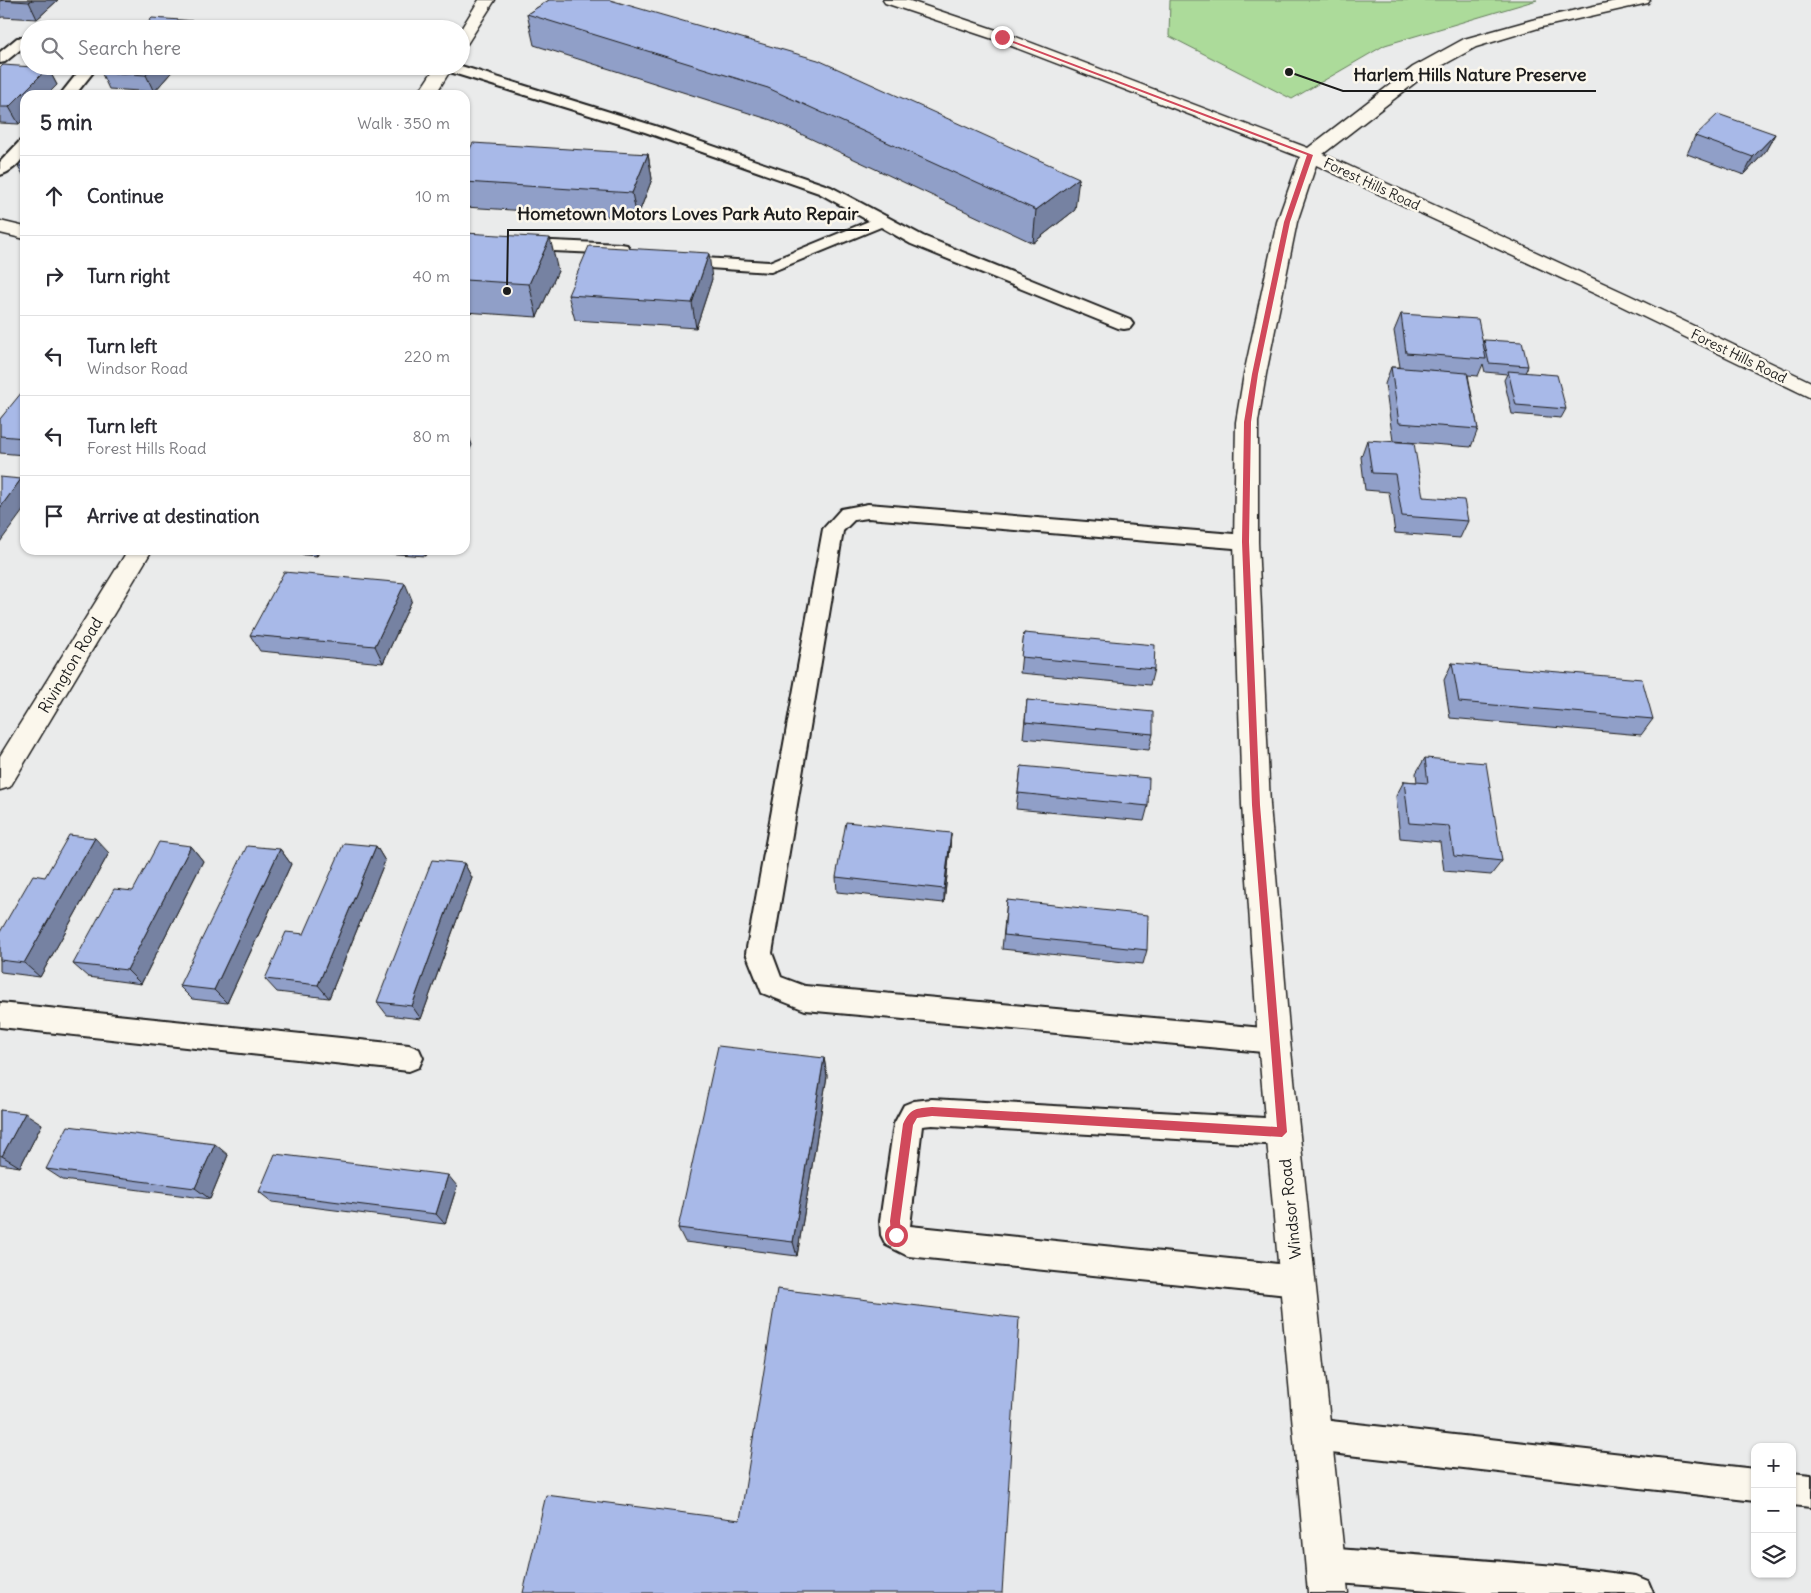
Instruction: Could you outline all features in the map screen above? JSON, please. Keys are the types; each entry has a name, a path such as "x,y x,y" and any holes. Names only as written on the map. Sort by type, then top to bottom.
{"street":[{"path":"470,27 488,0"},
{"name":"Forest Hills Road","path":"891,0 1002,37 1310,155 1622,300 1811,391"},
{"path":"1310,155 1419,72 1470,43 1538,23 1642,0"},
{"path":"429,90 439,75"},
{"name":"Windsor Road","path":"1310,155 1287,222 1255,374 1247,422 1246,542 1256,805 1274,1041 1326,1579"},
{"path":"0,227 20,232"},
{"name":"Rivington Road","path":"0,779 137,555"}],"lane":[{"path":"0,60 20,43"},
{"path":"470,74 650,128 825,190 917,240 1124,324"},
{"path":"71,90 84,75"},
{"path":"3,165 20,149"},
{"path":"664,254 684,262 771,267 882,221"},
{"path":"470,242 636,249"},
{"path":"1246,542 868,511 848,514 833,529 760,953 771,985 805,998 1274,1041"},
{"path":"0,1015 409,1058"},
{"path":"1282,1132 932,1112 914,1114 908,1124 895,1221 896,1235 908,1241 1298,1281"},
{"path":"1313,1435 1751,1485"},
{"path":"1796,1489 1811,1491"},
{"path":"1326,1579 1636,1593"}],"green space":[{"path":"1170,0 1537,0 1385,45 1292,99 1169,36"}],"building":[{"path":"0,0 32,0 29,2"},
{"path":"549,0 610,0 818,60 1079,178 1036,210 768,88 527,14"},
{"path":"152,18 181,20 150,20"},
{"path":"3,65 20,66 20,75 41,75 26,90 20,90 20,96 9,107 0,107 0,68"},
{"path":"1718,114 1775,134 1753,157 1695,136"},
{"path":"473,143 648,154 632,193 470,182 470,149"},
{"path":"470,233 550,238 529,284 470,280"},
{"path":"589,246 709,253 692,303 568,295"},
{"path":"1401,314 1478,319 1486,359 1406,353"},
{"path":"1484,340 1522,342 1528,366 1489,363"},
{"path":"1391,367 1467,373 1478,429 1399,423"},
{"path":"1508,371 1557,375 1566,409 1516,405"},
{"path":"20,394 20,438 0,436 0,419"},
{"path":"1367,440 1414,443 1423,497 1464,500 1468,521 1402,516 1395,474 1372,473"},
{"path":"0,477 20,479 20,480 0,508"},
{"path":"284,572 405,583 375,646 250,635"},
{"path":"1024,633 1155,645 1154,669 1021,657"},
{"path":"1452,663 1642,679 1653,719 1459,702"},
{"path":"1027,700 1153,712 1153,734 1025,722"},
{"path":"1425,758 1486,763 1502,861 1454,856 1449,826 1409,823 1404,781 1428,783"},
{"path":"1021,766 1149,778 1148,806 1018,793"},
{"path":"846,822 951,833 944,889 836,877"},
{"path":"69,835 95,838 24,963 0,960 0,932 33,875 45,877"},
{"path":"159,842 191,846 127,970 73,964 114,889 133,891"},
{"path":"344,843 376,846 318,985 265,979 286,932 304,934"},
{"path":"247,846 280,849 214,990 179,986"},
{"path":"432,860 464,863 412,1006 377,1002"},
{"path":"1007,900 1148,915 1147,950 1004,935"},
{"path":"718,1046 824,1058 793,1242 678,1228"},
{"path":"0,1110 25,1113 2,1156 0,1155"},
{"path":"68,1126 215,1144 195,1188 46,1169"},
{"path":"275,1154 448,1175 436,1214 259,1192"},
{"path":"777,1289 1019,1318 1002,1593 523,1593 546,1495 740,1520"}],"place":[{"name":"Harlem Hills Nature Preserve","path":"1289,72"},
{"name":"Hometown Motors Loves Park Auto Repair","path":"507,291"}],"route":[{"path":"896,1235 895,1221 908,1124 914,1114 932,1112 1282,1132 1256,805 1246,542 1247,422 1255,374 1287,222 1310,155 1002,37"}]}
